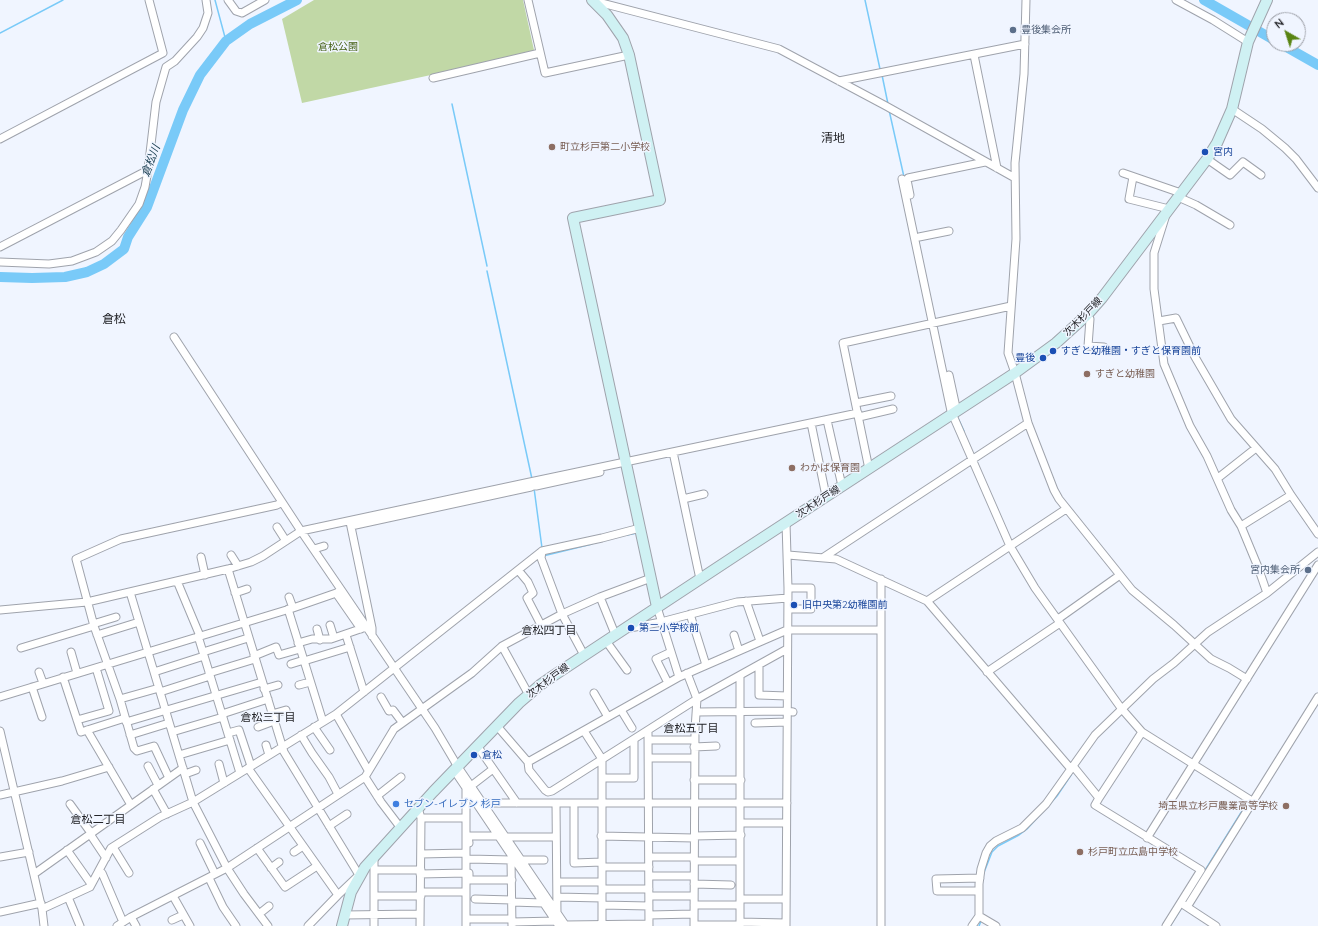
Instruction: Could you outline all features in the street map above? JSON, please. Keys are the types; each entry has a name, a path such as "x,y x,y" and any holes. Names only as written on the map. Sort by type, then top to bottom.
{"main road":[{"path":"592,0 607,15 617,29 623,38 629,55 660,200 573,218 657,607"},
{"name":"次木杉戸線","path":"342,926 351,892 359,875 400,827 419,813 456,769 519,703 553,676 700,578 955,414 1056,343 1087,315 1102,298 1207,159 1222,135 1232,109 1248,42 1267,0"}],"street":[{"path":"0,262 49,264 72,261 96,252 112,241 129,220 139,204 145,187 148,170 156,102 166,67 149,0"},
{"path":"166,67 175,61 197,37 203,28 208,13 206,0"},
{"path":"228,0 236,11 242,12 265,0"},
{"path":"528,0 545,73 629,55"},
{"path":"592,0 779,49 1015,178"},
{"path":"1026,0 1024,74 1015,163 1016,239 1008,353 1015,373 1028,423 1054,490 1066,509 1132,590 1211,659 1229,668 1247,680"},
{"path":"1176,0 1213,20 1248,42"},
{"path":"839,81 1025,44"},
{"path":"0,139 163,53"},
{"path":"433,78 540,53"},
{"path":"974,55 997,168"},
{"path":"854,78 856,90"},
{"path":"1232,109 1262,129 1285,148 1296,159 1318,188"},
{"path":"1207,159 1230,175 1243,162 1261,175"},
{"path":"935,323 907,180 908,178 985,162"},
{"path":"0,247 148,170"},
{"path":"1123,173 1180,195 1230,225"},
{"path":"1133,177 1130,199 1168,210 1154,253 1154,289 1164,364 1190,426 1218,478 1231,510 1240,526 1258,567 1267,593"},
{"path":"902,180 955,414 972,459 1010,546 1035,588 1121,708 1142,732 1252,801"},
{"path":"919,237 949,231"},
{"path":"869,469 843,343 1011,306"},
{"path":"1087,315 1090,319 1088,346 1104,347"},
{"path":"1159,321 1176,318 1195,357 1231,419 1280,475 1291,495 1318,534"},
{"path":"174,336 314,549 339,592 363,628 372,636 422,708 438,734 456,769 498,836 557,913"},
{"path":"856,403 891,396"},
{"path":"0,610 87,602 205,575 251,562 302,531 350,524 533,487 673,452 811,423 893,409"},
{"path":"827,420 842,486"},
{"path":"811,423 826,496"},
{"path":"824,557 1028,423"},
{"path":"1218,478 1256,448"},
{"path":"673,452 700,578"},
{"path":"350,524 627,464"},
{"path":"683,499 704,494"},
{"path":"1240,526 1291,495"},
{"path":"169,778 154,746 137,751 134,748 120,699 93,625 76,559 121,539 277,505 282,502"},
{"path":"927,601 1066,509"},
{"path":"687,674 698,699 694,743 694,926 786,924 787,722 790,711 787,696 788,555 786,522"},
{"path":"350,524 372,628 372,636"},
{"path":"277,527 286,541"},
{"path":"0,912 41,906 68,897 90,887 113,847 160,817 193,802 336,714 542,551 640,528"},
{"path":"314,549 324,546"},
{"path":"542,551 541,558 562,614 584,655"},
{"path":"972,926 979,916 978,891 980,878 984,860 990,846 1022,828 1046,804 1095,735 1153,678 1174,663 1208,632 1267,593 1318,552"},
{"path":"231,555 238,566"},
{"path":"788,555 836,558 927,601 987,672 1099,798"},
{"path":"201,557 205,575"},
{"path":"1147,838 1318,565"},
{"path":"228,569 284,752 359,875 308,926"},
{"path":"518,570 528,582 533,593 527,598 541,626"},
{"path":"987,672 1059,621 1120,575"},
{"path":"98,872 102,873 120,924 212,876 227,868 367,774 394,728 472,673 502,646 562,614 600,597 651,578"},
{"path":"881,580 881,926"},
{"path":"178,581 199,636 203,654 240,773"},
{"path":"788,588 811,588 811,608 788,609"},
{"path":"235,593 247,589"},
{"path":"130,592 193,802 227,868 268,926"},
{"path":"0,697 339,592"},
{"path":"289,597 290,608 299,646 323,722"},
{"path":"600,597 620,632 737,602 788,598"},
{"path":"764,600 767,608"},
{"path":"746,601 760,641"},
{"path":"657,607 679,677"},
{"path":"690,614 706,665"},
{"path":"21,648 116,617"},
{"path":"97,635 139,622"},
{"path":"330,625 334,638"},
{"path":"120,699 159,690 210,674 255,657 276,647 279,655 312,639 320,640 334,638 363,628"},
{"path":"317,629 320,640"},
{"path":"528,762 679,677 788,630 881,630"},
{"path":"346,635 364,692"},
{"path":"734,635 739,651"},
{"path":"154,672 248,638"},
{"path":"606,641 627,670"},
{"path":"502,646 529,695"},
{"path":"291,664 350,647"},
{"path":"497,726 528,762 529,770 545,790 548,792 552,791 698,699 787,649"},
{"path":"71,652 77,673"},
{"path":"668,684 656,659 671,652"},
{"path":"759,665 759,695 787,696"},
{"path":"77,720 109,711 96,668"},
{"path":"39,672 43,683"},
{"path":"740,676 740,924"},
{"path":"63,678 81,732 166,711 262,682"},
{"path":"299,685 310,682"},
{"path":"264,689 278,685"},
{"path":"32,687 42,716"},
{"path":"594,693 608,717"},
{"path":"381,697 389,711 393,710 402,722"},
{"path":"1166,926 1184,905 1318,697"},
{"path":"172,732 268,699"},
{"path":"272,714 286,710"},
{"path":"621,710 632,728"},
{"path":"697,712 790,711"},
{"path":"336,714 377,796 400,827"},
{"path":"258,727 274,721"},
{"path":"756,723 787,722"},
{"path":"130,736 169,723"},
{"path":"314,727 330,750"},
{"path":"87,730 131,805"},
{"path":"179,755 229,736 239,730 250,767 289,827 338,895"},
{"path":"0,731 34,874 44,926"},
{"path":"584,731 602,759 602,925"},
{"path":"498,836 468,836 466,923 512,922 560,925 649,925 648,731"},
{"path":"1142,732 1095,806 1201,870 1184,905"},
{"path":"301,736 329,777 338,794"},
{"path":"602,778 634,778 634,740"},
{"path":"648,740 716,746"},
{"path":"266,745 269,755"},
{"path":"478,747 517,802"},
{"path":"649,758 694,758"},
{"path":"219,764 224,783"},
{"path":"148,766 167,814"},
{"path":"0,795 62,781 108,767"},
{"path":"493,769 468,787 465,818 469,880 512,880"},
{"path":"34,874 169,778 184,771 196,770"},
{"path":"377,796 401,777"},
{"path":"694,780 741,780"},
{"path":"468,787 483,803 506,837 515,859 543,903 560,925"},
{"path":"483,803 517,802 649,804 787,802"},
{"path":"556,803 557,913 560,925"},
{"path":"70,804 106,858"},
{"path":"574,808 574,863 649,867"},
{"path":"420,926 421,894 419,813 465,818"},
{"path":"329,826 347,814"},
{"path":"741,823 786,823"},
{"path":"602,836 694,837 741,835"},
{"path":"506,837 556,837"},
{"path":"200,843 223,907 236,926"},
{"path":"294,852 303,846"},
{"path":"113,847 129,873"},
{"path":"257,848 285,887 317,866"},
{"path":"67,850 91,884"},
{"path":"0,857 29,852"},
{"path":"420,854 544,860"},
{"path":"374,857 374,926"},
{"path":"649,857 740,861"},
{"path":"512,922 512,880 515,859"},
{"path":"271,868 279,862"},
{"path":"374,870 466,873"},
{"path":"649,876 694,876"},
{"path":"978,891 937,891 936,879 980,878"},
{"path":"557,882 602,885 649,892 694,896"},
{"path":"694,884 731,885"},
{"path":"374,896 466,892"},
{"path":"173,896 190,926"},
{"path":"68,897 80,926"},
{"path":"557,897 649,906"},
{"path":"475,899 543,903"},
{"path":"694,905 786,899"},
{"path":"1184,905 1216,926"},
{"path":"259,914 268,906"},
{"path":"172,920 183,914"},
{"path":"344,915 420,914"},
{"path":"649,915 694,914"},
{"path":"979,916 996,926"},
{"path":"131,917 136,926"}],"green space":[{"name":"倉松公園","path":"314,0 523,0 534,50 532,53 302,103 282,19"}],"waterway":[{"path":"0,33 63,0"},
{"path":"215,0 226,41"},
{"name":"倉松川","path":"0,277 65,277 87,272 104,264 124,249 128,237 147,207 183,110 200,75 226,41 250,24 297,0"},
{"path":"865,0 880,69"},
{"name":"倉松川","path":"1204,0 1266,35"},
{"name":"倉松川","path":"1295,52 1318,65"},
{"path":"882,75 888,104"},
{"path":"452,104 487,266"},
{"path":"889,110 904,177"},
{"path":"487,271 532,479"},
{"path":"957,416 964,431"},
{"path":"534,488 542,548"},
{"path":"627,535 637,533"},
{"path":"543,556 592,544"},
{"path":"983,875 992,852 998,846 1027,829 1057,796 1071,775"},
{"path":"1204,872 1247,803"},
{"path":"1170,926 1182,907"},
{"path":"979,926 981,921"}],"place":[{"name":"豊後集会所","path":"1013,30"},
{"name":"町立杉戸第二小学校","path":"552,147"},
{"name":"宮内","path":"1205,152"},
{"name":"すぎと幼稚園・すぎと保育園前","path":"1053,351"},
{"name":"豊後","path":"1043,358"},
{"name":"すぎと幼稚園","path":"1087,374"},
{"name":"わかば保育園","path":"792,468"},
{"name":"宮内集会所","path":"1308,570"},
{"name":"旧中央第2幼稚園前","path":"794,605"},
{"name":"第二小学校前","path":"631,628"},
{"name":"倉松","path":"474,755"},
{"name":"セブン-イレブン 杉戸","path":"396,804"},
{"name":"埼玉県立杉戸農業高等学校","path":"1286,806"},
{"name":"杉戸町立広島中学校","path":"1080,852"}],"district":[{"name":"清地","path":"833,138"},
{"name":"倉松","path":"114,319"},
{"name":"倉松四丁目","path":"549,631"},
{"name":"倉松三丁目","path":"268,718"},
{"name":"倉松五丁目","path":"691,729"},
{"name":"倉松二丁目","path":"98,820"}]}
